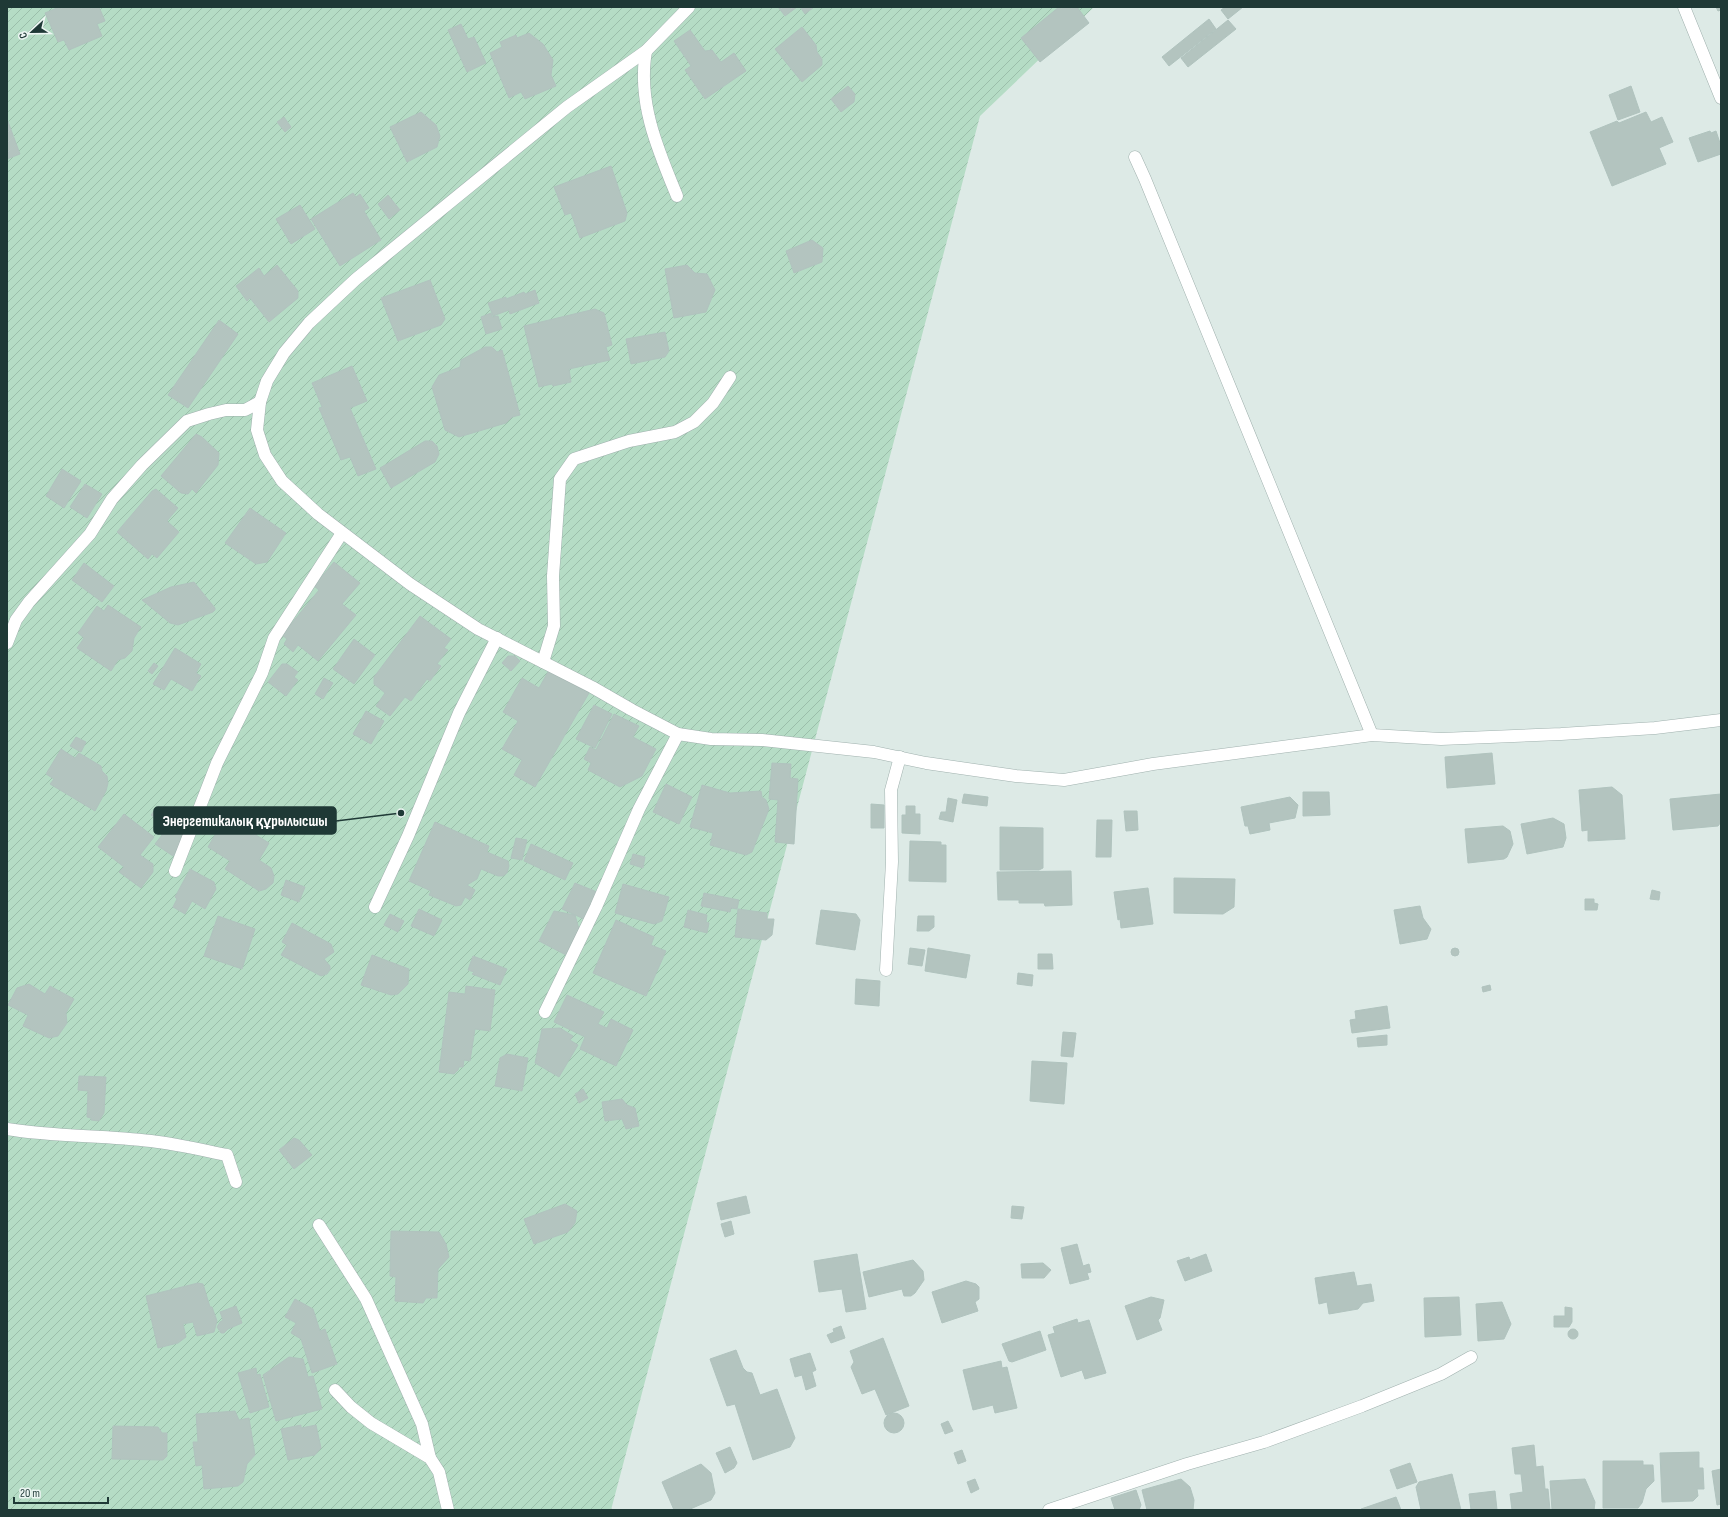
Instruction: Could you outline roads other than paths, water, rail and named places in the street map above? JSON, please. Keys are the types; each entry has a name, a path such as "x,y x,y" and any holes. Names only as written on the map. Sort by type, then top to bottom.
{"street":[{"path":"689,7 646,51 567,107 356,279 309,323 284,353 268,381 260,402 257,430 265,455 282,481 312,509 410,584 478,629 678,734 711,739 762,740 874,752 926,763 1016,776 1064,780 1152,764 1372,734 1442,739 1655,728 1721,720"},
{"path":"1684,7 1721,98"},
{"path":"646,51 643,69 647,106 656,145 678,196"},
{"path":"1134,157 1145,179 1372,734"},
{"path":"543,662 554,626 553,576 560,479 574,458 629,442 675,432 694,422 713,403 730,376"},
{"path":"7,643 16,620 90,534 112,499 142,465 182,425 187,421 209,414 226,410 245,410 260,402"},
{"path":"175,870 217,763 262,673 274,638 342,533"},
{"path":"375,907 408,836 459,714 497,638"},
{"path":"545,1012 596,907 640,809 678,734"},
{"path":"886,970 892,862 891,790 900,757"},
{"path":"7,1129 31,1133 150,1141 189,1147 227,1156 236,1182"},
{"path":"319,1225 366,1299 422,1424 430,1458 439,1472 448,1510"},
{"path":"1049,1510 1187,1464 1264,1442 1362,1406 1441,1374 1471,1356"},
{"path":"335,1390 351,1407 371,1423 430,1458"}],"place":[{"name":"Энергетикалық құрылысшы","path":"401,813"}]}
